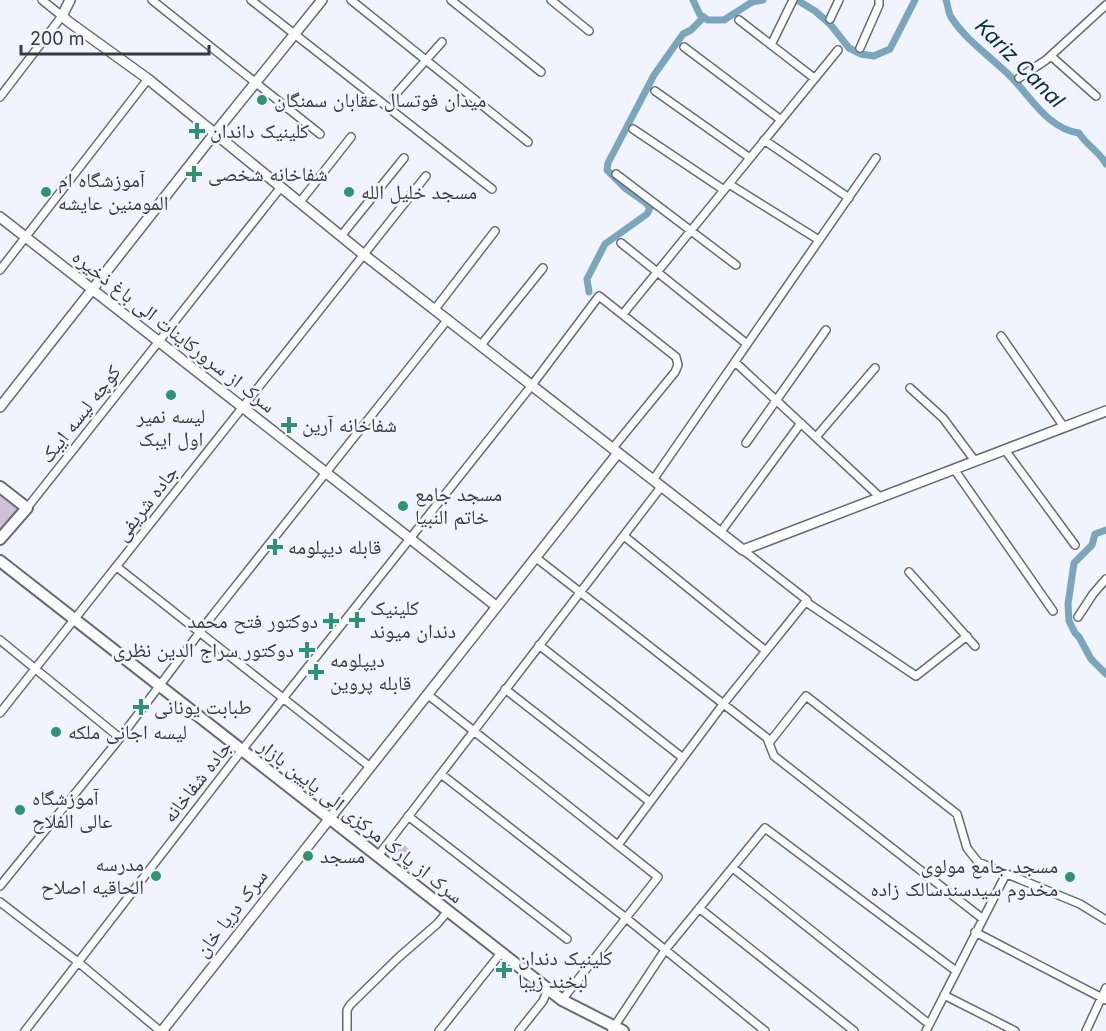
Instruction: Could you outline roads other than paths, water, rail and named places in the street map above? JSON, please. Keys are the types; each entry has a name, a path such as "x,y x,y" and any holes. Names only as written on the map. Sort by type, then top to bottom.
{"main road":[{"path":"0,487 27,508 0,539"},
{"name":"سرک از پارک مرکزی الی پایین بازار","path":"0,561 562,1000 616,1029"}],"street":[{"path":"42,0 148,80 363,254 807,600 806,602 916,676 967,636"},
{"path":"0,97 62,16 70,0"},
{"path":"152,0 320,134"},
{"path":"251,0 492,189"},
{"path":"0,407 322,0"},
{"path":"351,0 528,142"},
{"path":"452,0 541,72"},
{"path":"551,0 589,31"},
{"path":"830,19 839,0"},
{"path":"860,48 879,5 879,0"},
{"path":"771,45 793,1"},
{"path":"1019,78 1051,56 1106,5"},
{"path":"739,20 814,78"},
{"path":"394,96 442,42"},
{"path":"684,47 781,120"},
{"path":"615,451 678,365 676,357 623,314 838,50"},
{"path":"1051,56 1096,96"},
{"path":"0,270 148,80"},
{"path":"655,91 750,158"},
{"path":"633,129 819,240"},
{"path":"300,202 351,137"},
{"path":"764,140 849,198"},
{"path":"341,236 404,158"},
{"path":"653,480 876,158"},
{"path":"616,174 736,265"},
{"name":"جاده شریفی","path":"0,713 73,618 117,567 426,176"},
{"name":"کوچه لیسه ایبک","path":"27,508 281,187"},
{"name":"سرک از سرورکاینات الی باغ ذخیره","path":"0,217 496,606"},
{"path":"435,309 495,231"},
{"path":"621,243 747,344"},
{"path":"481,345 543,268"},
{"name":"جاده شفاخانه","path":"25,1031 282,699 532,385 597,297 601,296 623,314"},
{"path":"0,886 120,738 200,632 448,319"},
{"path":"746,444 778,402 826,330"},
{"path":"1001,336 1065,427"},
{"path":"735,362 881,498"},
{"path":"816,437 875,368"},
{"path":"910,387 943,418 975,461"},
{"path":"742,550 1106,411"},
{"path":"720,533 801,423"},
{"path":"1005,450 1075,545"},
{"name":"سرک دریا خان","path":"161,1031 496,606 615,451"},
{"path":"954,470 1053,610"},
{"path":"378,856 661,487"},
{"path":"624,537 766,651"},
{"path":"535,556 767,738 774,756 983,919"},
{"path":"117,567 369,766"},
{"path":"909,572 975,646"},
{"path":"1078,617 1106,579"},
{"path":"618,845 724,703 806,602"},
{"path":"0,640 120,738"},
{"path":"539,645 683,758"},
{"path":"505,689 650,802"},
{"path":"427,694 658,877 562,1000"},
{"path":"769,743 806,696 957,814 967,848 978,862 1080,904 1106,920"},
{"path":"441,774 626,918 765,1031"},
{"path":"408,816 567,939"},
{"path":"616,1029 665,950 765,828 956,971"},
{"path":"732,868 927,1028 1006,874"},
{"path":"0,902 78,962 161,1031"},
{"path":"699,908 854,1031"},
{"path":"347,1031 347,1010 350,1005 448,911"},
{"path":"975,932 1104,999"},
{"path":"439,1031 501,953"},
{"path":"1086,1031 1104,999 1106,988"},
{"path":"519,1031 543,1001 548,989"},
{"path":"944,995 1015,1031"}],"waterway":[{"name":"Kariz Canal","path":"693,0 700,15 708,20 724,20 752,2 763,0"},
{"name":"Kariz Canal","path":"797,0 830,24 849,48 861,54 874,56 890,49 915,0"},
{"name":"Kariz Canal","path":"946,0 951,17 972,42 1005,71 1050,119 1059,126 1079,133 1106,164"},
{"path":"589,292 587,279 605,244 647,214 650,208 607,170 608,163 654,75 683,34 691,30 704,17"},
{"name":"Kariz Canal","path":"1106,530 1095,534 1092,545 1074,563 1068,604 1069,621 1075,633 1091,659 1106,674"}],"place":[{"name":"میدان فوتسال عقابان سمنگان","path":"262,100"},
{"name":"کلینیک داندان","path":"197,131"},
{"name":"شفاخانه شخصی","path":"194,174"},
{"name":"آموزشگاه ام المومنین عایشه","path":"46,192"},
{"name":"مسجد خلیل الله","path":"349,192"},
{"name":"لیسه نمیر اول ایبک","path":"171,395"},
{"name":"شفاخانه آرین","path":"289,425"},
{"name":"مسجد جامع خاتم النبیا","path":"403,506"},
{"name":"قابله دیپلومه","path":"275,547"},
{"name":"کلینیک دندان میوند","path":"357,620"},
{"name":"دوکتور فتح محمد","path":"331,621"},
{"name":"دوکتور سراج الدین نظری","path":"307,650"},
{"name":"دیپلومه قابله پروین","path":"316,672"},
{"name":"طبابت یونانی","path":"141,707"},
{"name":"لیسه اجانی ملکه","path":"56,732"},
{"name":"آموزشگاه عالی الفلاح","path":"20,810"},
{"name":"مسجد","path":"308,856"},
{"name":"مدرسه الحاقیه اصلاح","path":"156,876"},
{"name":"مسجد جامع مولوی مخدوم سیدسندسالک زاده","path":"1070,877"},
{"name":"کلینیک دندان لبخند زیبا","path":"504,970"}]}
